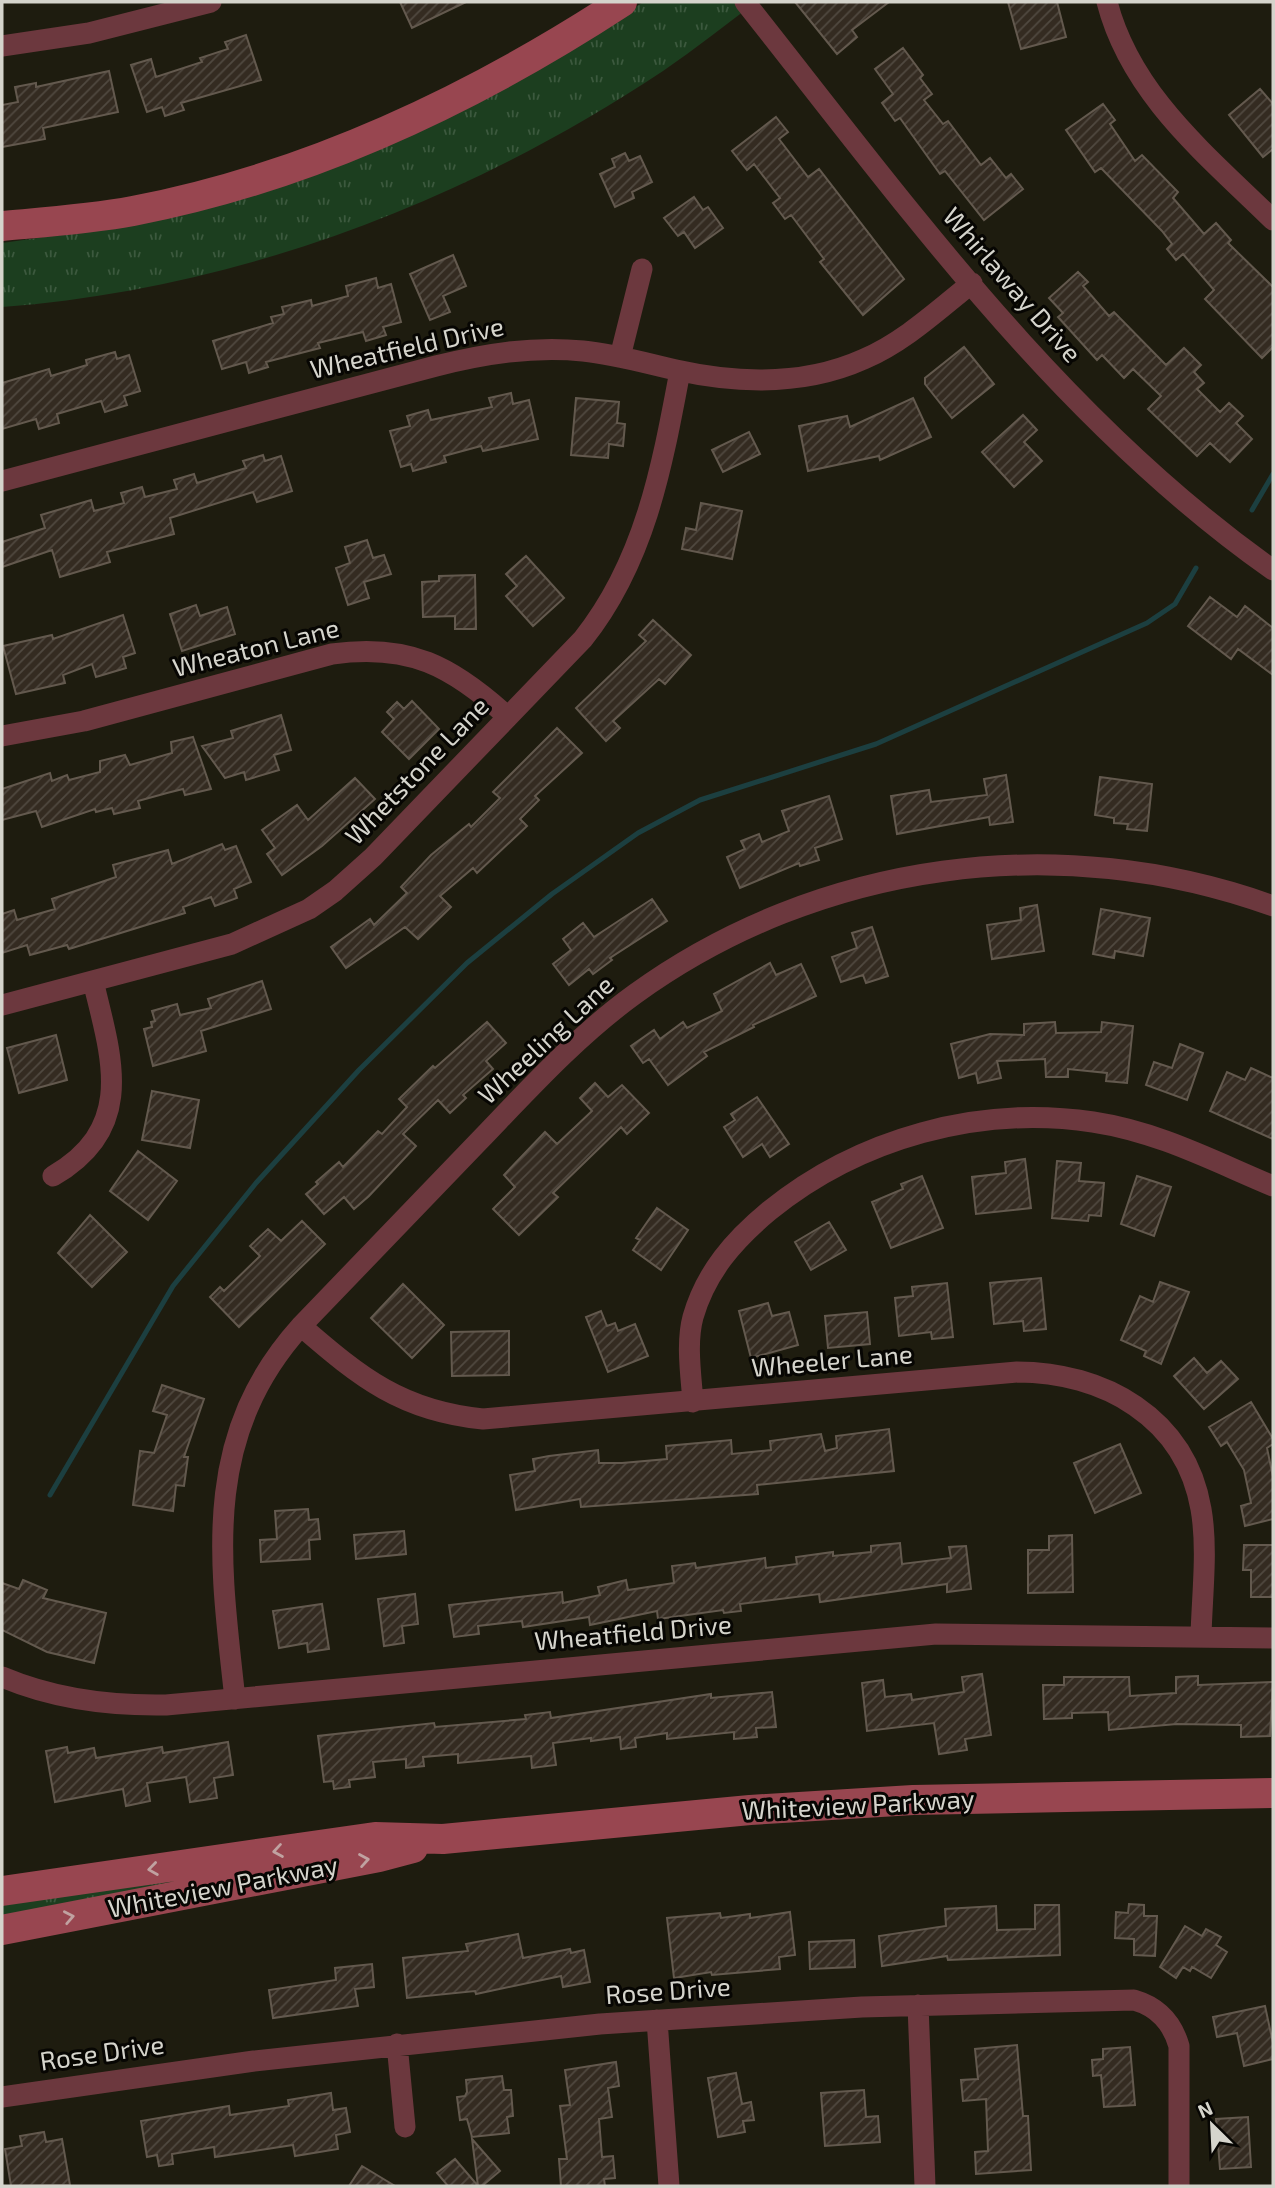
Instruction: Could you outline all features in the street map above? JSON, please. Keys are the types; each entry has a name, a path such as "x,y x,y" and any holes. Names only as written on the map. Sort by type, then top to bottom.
{"street":[{"path":"2,46 89,33 211,2"},
{"path":"2,226 107,215 156,206 228,188 322,157 397,127 484,85 622,2"},
{"name":"Whirlaway Drive","path":"745,2 1031,352 1104,430 1190,506 1273,570"},
{"path":"1107,2 1121,45 1147,89 1185,133 1273,220"},
{"path":"620,357 642,269"},
{"name":"Wheatfield Drive","path":"2,481 472,357 548,348 620,357 680,371 768,381 820,374 882,351 972,283"},
{"name":"Whetstone Lane","path":"2,1005 232,944 265,932 309,909 367,863 583,639 625,576 648,517 680,371"},
{"name":"Wheaton Lane","path":"2,736 55,729 332,654 354,651 395,653 435,664 473,686 508,718"},
{"name":"Wheeling Lane","path":"235,1699 222,1567 224,1491 239,1435 260,1385 279,1353 302,1326 521,1097 598,1023 681,963 777,915 885,880 994,865 1032,863 1120,869 1223,889 1273,906"},
{"path":"53,1177 74,1163 95,1142 105,1125 111,1102 112,1065 93,981"},
{"path":"692,1402 692,1320 705,1287 723,1255 758,1220 802,1186 851,1158 887,1143 928,1131 985,1121 1066,1119 1123,1128 1174,1142 1273,1186"},
{"name":"Wheeler Lane","path":"302,1326 349,1367 382,1391 446,1415 503,1419 1017,1372 1058,1373 1106,1388 1133,1403 1156,1424 1191,1476 1200,1504 1203,1528 1200,1636"},
{"name":"Wheatfield Drive","path":"2,1677 50,1693 118,1704 166,1705 936,1634 1273,1638"},
{"name":"Whiteview Parkway","path":"2,1891 375,1837 443,1839 824,1805 979,1798 1273,1793"},
{"name":"Whiteview Parkway","path":"2,1930 379,1857 443,1839"},
{"name":"Rose Drive","path":"2,2097 182,2070 397,2044 657,2020 918,2005 1134,2000 1153,2008 1171,2028 1180,2056 1179,2186"},
{"path":"918,2005 925,2186"},
{"path":"657,2020 669,2186"},
{"path":"397,2044 405,2127"}],"green space":[{"path":"643,2 756,2 663,71 588,118 510,161 430,198 347,231 263,259 177,281 90,297 2,307 2,243 87,231 582,44"},
{"path":"226,1871 2,1924 2,1903"}],"building":[{"path":"400,2 466,2 412,28"},
{"path":"795,2 889,2 852,30 857,37 837,54"},
{"path":"1008,2 1057,2 1066,37 1021,49"},
{"path":"246,35 261,80 181,103 184,110 165,116 162,107 147,112 131,65 151,59 156,77 202,62 200,58 228,49 225,42"},
{"path":"903,48 923,75 920,78 932,94 924,100 943,124 948,121 981,165 990,158 1006,178 1011,174 1023,189 984,220 945,171 940,174 900,118 895,121 882,103 893,94 875,69"},
{"path":"109,71 118,112 43,128 45,139 2,147 2,105 18,102 15,87 36,83 36,87"},
{"path":"1260,89 1273,104 1273,149 1263,157 1229,115"},
{"path":"1103,104 1115,120 1110,124 1135,161 1142,155 1178,192 1173,198 1204,234 1216,223 1231,240 1228,243 1273,287 1273,347 1262,358 1205,299 1214,290 1183,254 1176,260 1167,249 1172,244 1162,231 1101,168 1095,172 1066,130"},
{"path":"776,117 788,132 779,139 808,177 819,169 904,279 863,315 820,262 824,259 791,215 785,219 773,203 780,198 754,164 747,170 732,151"},
{"path":"625,153 629,161 640,156 652,182 632,192 634,198 615,207 600,174 615,167 612,159"},
{"path":"694,197 703,210 708,207 723,228 695,248 684,232 678,236 664,218"},
{"path":"453,255 466,286 443,296 450,312 430,320 410,274"},
{"path":"1078,272 1088,282 1083,286 1109,316 1114,312 1166,365 1184,348 1201,365 1194,372 1204,383 1197,389 1220,412 1229,403 1243,416 1236,423 1252,439 1230,462 1210,443 1197,456 1148,409 1161,396 1133,369 1124,378 1102,355 1097,360 1058,317 1063,313 1049,298"},
{"path":"376,278 378,288 391,284 401,322 383,327 386,335 366,341 363,332 318,343 320,348 266,362 268,367 249,373 246,362 222,369 213,341 273,323 271,317 284,314 282,307 311,300 312,306 348,296 346,286"},
{"path":"964,347 994,384 952,418 925,384 925,378"},
{"path":"115,352 117,359 129,355 140,391 124,396 127,405 105,412 101,401 57,414 59,423 39,429 36,419 2,429 2,383 49,369 51,376 87,365 86,360"},
{"path":"511,393 513,404 529,400 538,439 483,451 481,446 444,456 446,462 413,471 411,464 401,467 390,431 410,426 407,416 428,410 431,420 492,407 489,398"},
{"path":"576,398 619,402 617,423 625,424 623,446 609,444 608,458 571,455"},
{"path":"913,398 931,437 880,460 879,456 808,471 799,426 847,416 850,427"},
{"path":"1023,415 1037,430 1024,442 1042,461 1014,487 982,452"},
{"path":"749,432 760,454 723,472 712,450"},
{"path":"263,455 265,461 281,456 292,491 257,502 253,492 170,518 174,534 107,552 110,562 60,577 52,550 2,567 2,542 45,528 41,515 91,500 94,511 124,503 121,493 142,487 145,497 177,489 174,480 194,474 197,483 246,468 243,461"},
{"path":"701,503 742,511 732,559 682,549 686,528 696,530"},
{"path":"367,540 373,558 384,555 391,574 364,582 369,598 348,605 336,568 350,563 345,547"},
{"path":"526,556 564,598 533,626 506,596 517,586 506,574"},
{"path":"475,575 476,629 455,629 455,616 423,617 422,582 439,581 439,576"},
{"path":"1210,597 1237,617 1245,606 1273,628 1273,675 1238,649 1231,659 1188,626"},
{"path":"196,605 200,616 227,607 235,634 182,651 170,614"},
{"path":"123,615 135,653 123,657 126,668 96,677 92,664 63,675 65,683 16,694 3,646 52,635 53,639"},
{"path":"653,620 691,655 665,684 659,679 613,721 620,728 606,741 576,708 646,641 639,635"},
{"path":"412,701 439,729 409,759 382,732 394,719 387,712 397,702 404,709"},
{"path":"281,715 291,750 274,755 279,770 246,780 244,772 225,778 202,746 233,738 231,731"},
{"path":"557,728 582,753 535,796 539,800 520,819 527,826 477,873 473,868 440,896 451,907 418,939 405,927 346,968 331,947 370,919 374,925 407,893 401,887 431,855 469,824 471,827 500,798 493,792"},
{"path":"193,737 211,789 185,795 183,789 138,801 140,808 114,814 112,808 96,812 95,809 42,827 36,811 2,820 2,789 50,773 52,781 67,775 69,780 100,772 100,761 125,755 130,765 172,753 171,742"},
{"path":"1006,775 1013,822 990,825 989,817 897,834 891,796 929,790 931,802 987,795 984,779"},
{"path":"1100,777 1152,784 1147,831 1127,829 1128,824 1114,823 1114,818 1095,815"},
{"path":"355,778 375,799 322,846 282,875 267,854 275,848 262,830 297,805 308,820"},
{"path":"829,796 842,839 815,848 819,860 800,866 799,863 740,888 727,857 745,849 741,841 759,834 762,842 789,831 782,811"},
{"path":"222,844 225,850 236,846 251,882 234,889 237,898 215,906 211,897 183,907 185,913 69,949 67,945 30,955 27,945 2,953 2,914 14,910 17,920 55,909 52,899 116,877 113,865 168,850 172,864"},
{"path":"652,899 667,921 610,958 612,960 593,974 589,969 569,985 553,964 571,950 563,939 583,923 594,937"},
{"path":"1037,905 1044,951 992,959 987,925 1021,920 1020,908"},
{"path":"1101,909 1150,918 1143,956 1115,951 1114,958 1093,954"},
{"path":"872,927 888,976 866,983 863,975 841,982 832,957 857,948 852,933"},
{"path":"770,963 776,975 801,964 816,996 753,1025 754,1027 704,1052 707,1056 668,1085 649,1059 643,1063 631,1046 654,1030 660,1039 683,1022 687,1028 722,1011 714,994"},
{"path":"262,981 271,1009 201,1031 206,1051 153,1066 144,1029 152,1027 151,1022 155,1021 152,1011 177,1004 180,1015 211,1008 208,999"},
{"path":"487,1022 506,1043 486,1061 493,1069 463,1095 466,1098 450,1113 438,1100 403,1134 416,1146 354,1209 344,1197 324,1214 306,1194 318,1184 316,1182 339,1162 343,1167 378,1131 382,1134 407,1107 399,1099 433,1066 435,1068"},
{"path":"1055,1022 1056,1033 1101,1032 1102,1022 1133,1026 1127,1083 1106,1081 1107,1073 1068,1069 1068,1077 1046,1077 1045,1059 997,1061 1001,1078 978,1083 976,1073 959,1078 951,1044 990,1034 1024,1035 1024,1024"},
{"path":"56,1035 67,1080 19,1093 7,1048"},
{"path":"1180,1044 1203,1053 1187,1100 1146,1085 1154,1062 1172,1068"},
{"path":"1251,1068 1273,1078 1273,1139 1210,1111 1227,1072 1245,1080"},
{"path":"595,1083 608,1097 622,1085 649,1113 627,1134 621,1127 553,1193 558,1197 519,1235 493,1209 515,1187 504,1175 545,1132 557,1144 592,1111 580,1098"},
{"path":"152,1091 199,1100 190,1148 142,1140"},
{"path":"757,1097 789,1144 770,1157 762,1144 743,1157 724,1127 735,1120 731,1114"},
{"path":"138,1151 177,1181 148,1220 110,1191"},
{"path":"1025,1159 1031,1208 976,1214 972,1177 1006,1173 1005,1162"},
{"path":"1057,1161 1081,1163 1079,1181 1104,1183 1101,1216 1089,1215 1088,1221 1052,1218"},
{"path":"922,1176 943,1228 891,1248 872,1202 903,1189 901,1184"},
{"path":"1137,1176 1171,1187 1154,1236 1121,1224"},
{"path":"657,1208 688,1230 661,1270 633,1250 640,1240 636,1238"},
{"path":"90,1215 127,1252 92,1287 58,1253"},
{"path":"302,1221 325,1244 239,1327 210,1297 220,1287 224,1291 260,1256 250,1246 268,1229 281,1241"},
{"path":"829,1222 846,1250 811,1270 795,1242"},
{"path":"1041,1278 1046,1329 1024,1331 1023,1321 994,1324 990,1283"},
{"path":"1160,1282 1189,1292 1161,1364 1144,1356 1146,1351 1121,1340 1140,1296 1153,1302"},
{"path":"947,1283 953,1337 932,1339 931,1332 899,1336 895,1298 913,1296 912,1287"},
{"path":"403,1284 444,1325 412,1358 371,1318"},
{"path":"768,1303 772,1316 789,1312 798,1345 751,1358 739,1311"},
{"path":"601,1311 607,1326 615,1323 618,1331 635,1324 648,1356 608,1372 586,1317"},
{"path":"867,1312 870,1344 828,1348 825,1316"},
{"path":"509,1331 509,1375 452,1376 451,1332"},
{"path":"1194,1358 1207,1373 1221,1361 1238,1379 1204,1409 1174,1376"},
{"path":"162,1385 204,1399 184,1457 188,1457 184,1486 176,1485 173,1511 133,1505 140,1451 154,1453 167,1415 153,1411"},
{"path":"1251,1402 1273,1439 1273,1444 1267,1448 1273,1477 1273,1519 1245,1526 1241,1506 1251,1503 1244,1470 1227,1442 1221,1446 1209,1427"},
{"path":"889,1429 894,1471 757,1485 758,1494 581,1507 580,1499 516,1510 510,1475 535,1471 533,1459 598,1450 599,1463 622,1463 667,1459 666,1446 731,1440 732,1454 771,1450 770,1441 821,1434 825,1451 837,1448 836,1436"},
{"path":"1120,1444 1141,1493 1095,1513 1074,1463"},
{"path":"308,1509 309,1520 318,1519 320,1539 309,1540 310,1559 261,1562 260,1540 277,1539 275,1511"},
{"path":"404,1531 406,1554 356,1559 354,1535"},
{"path":"1072,1535 1073,1592 1028,1593 1028,1550 1049,1550 1049,1536"},
{"path":"900,1543 902,1564 951,1558 949,1547 966,1546 971,1589 947,1592 947,1584 820,1602 819,1594 740,1604 741,1611 724,1613 723,1610 658,1619 657,1611 590,1625 589,1617 523,1627 522,1621 478,1626 479,1634 454,1637 449,1605 562,1592 563,1603 600,1595 598,1587 626,1580 628,1590 674,1583 672,1566 695,1563 696,1568 765,1558 766,1568 797,1564 796,1557 833,1552 833,1556 871,1552 871,1546"},
{"path":"1244,1545 1273,1545 1273,1597 1251,1597 1251,1570 1243,1570"},
{"path":"23,1580 47,1590 43,1598 106,1613 94,1663 47,1652 2,1630 2,1583 19,1589"},
{"path":"415,1594 418,1624 402,1626 404,1643 384,1646 378,1599"},
{"path":"322,1604 329,1649 308,1652 307,1643 279,1648 273,1611"},
{"path":"982,1674 991,1735 965,1739 967,1750 939,1754 934,1723 867,1731 862,1683 883,1680 885,1697 911,1694 912,1700 964,1692 962,1677"},
{"path":"1198,1676 1198,1685 1273,1682 1270,1736 1241,1737 1241,1725 1177,1724 1109,1730 1108,1712 1072,1713 1072,1718 1044,1719 1043,1685 1064,1685 1064,1677 1129,1677 1130,1696 1176,1693 1176,1677"},
{"path":"772,1692 776,1727 756,1728 757,1737 734,1739 734,1732 667,1739 667,1733 635,1738 636,1747 621,1749 620,1737 591,1741 591,1738 553,1743 556,1765 532,1768 531,1756 458,1763 458,1754 423,1757 424,1766 406,1768 406,1759 373,1762 375,1777 349,1780 350,1787 334,1789 333,1781 324,1782 318,1736 434,1723 435,1727 526,1719 525,1715 550,1712 551,1718 711,1694 711,1698"},
{"path":"228,1742 233,1775 214,1778 217,1798 190,1802 186,1777 147,1783 150,1801 126,1806 123,1789 55,1802 46,1751 67,1747 68,1753 94,1748 96,1758 162,1747 163,1753"},
{"path":"1129,1904 1144,1905 1144,1916 1157,1916 1155,1956 1134,1955 1134,1939 1115,1938 1116,1912 1128,1913"},
{"path":"1035,1905 1059,1905 1060,1955 948,1960 947,1956 882,1966 879,1936 946,1926 945,1909 996,1906 997,1930 1035,1929"},
{"path":"790,1912 795,1955 779,1957 780,1969 712,1975 711,1972 674,1978 667,1918 720,1913 721,1918 750,1914 750,1918"},
{"path":"1185,1926 1202,1936 1206,1929 1221,1937 1216,1945 1227,1952 1211,1978 1192,1967 1190,1971 1183,1967 1176,1978 1160,1967"},
{"path":"518,1934 523,1958 570,1949 571,1953 584,1950 590,1982 563,1987 561,1976 476,1994 475,1991 407,1998 403,1958 468,1951 466,1944"},
{"path":"854,1940 855,1967 810,1969 809,1942"},
{"path":"372,1964 374,1987 355,1989 358,2006 273,2018 269,1990 336,1980 335,1968"},
{"path":"1265,2006 1273,2043 1273,2059 1244,2066 1237,2033 1217,2037 1213,2017"},
{"path":"1017,2045 1023,2116 1028,2116 1031,2170 976,2174 975,2152 988,2151 986,2099 963,2101 961,2080 978,2079 975,2049"},
{"path":"1130,2047 1135,2105 1104,2107 1101,2075 1093,2076 1092,2060 1103,2059 1103,2049"},
{"path":"616,2062 619,2086 608,2088 612,2117 599,2119 602,2157 613,2156 615,2178 604,2179 605,2186 561,2186 559,2159 567,2159 560,2106 570,2105 565,2070"},
{"path":"736,2073 742,2104 751,2102 754,2120 743,2121 745,2132 718,2137 708,2078"},
{"path":"502,2076 504,2090 511,2090 513,2116 507,2117 509,2133 472,2137 467,2119 460,2120 457,2097 465,2096 466,2080"},
{"path":"864,2090 866,2117 878,2116 880,2142 825,2146 821,2093"},
{"path":"331,2093 333,2110 346,2108 350,2132 336,2135 338,2149 295,2156 293,2145 215,2157 214,2147 172,2154 173,2164 159,2166 157,2155 147,2157 141,2121 229,2106 230,2115 289,2106 288,2100"},
{"path":"1248,2117 1251,2167 1220,2169 1216,2119"},
{"path":"44,2132 46,2142 62,2139 70,2185 11,2186 5,2149 22,2146 20,2136"},
{"path":"472,2139 500,2171 482,2186 478,2186"},
{"path":"455,2159 478,2186 448,2186 437,2173"},
{"path":"362,2166 395,2186 349,2186"}],"waterway":[{"path":"1252,510 1273,474"},
{"path":"50,1495 173,1286 256,1183 359,1070 467,963 552,894 638,833 700,800 876,744 1147,623 1175,604 1196,568"}]}
